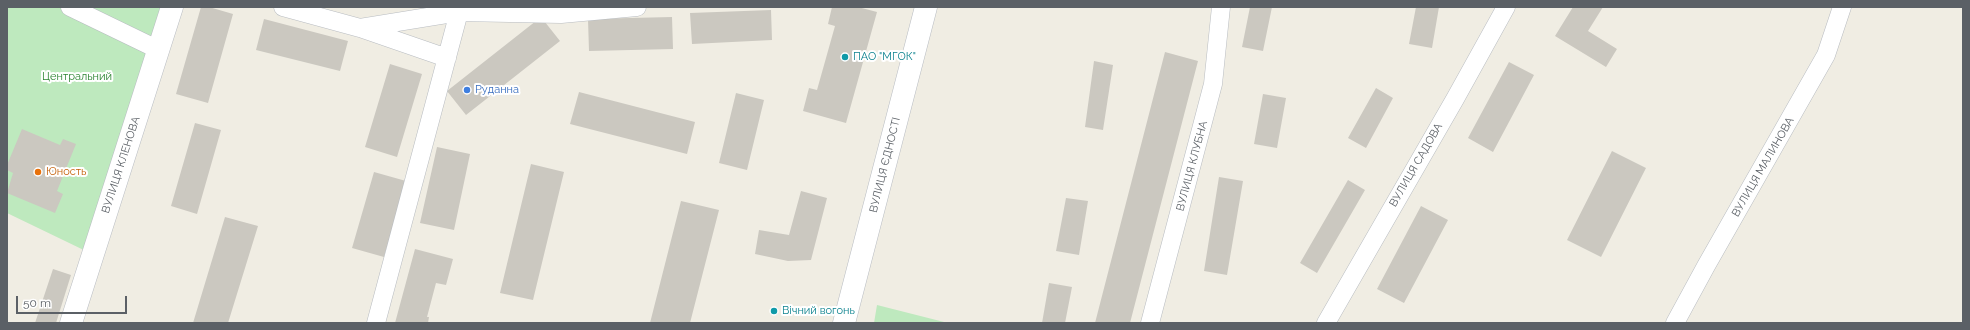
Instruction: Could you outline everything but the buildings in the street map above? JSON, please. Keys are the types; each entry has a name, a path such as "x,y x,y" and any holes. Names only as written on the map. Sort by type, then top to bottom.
{"street":[{"path":"70,7 159,50"},
{"name":"ВУЛИЦЯ КЛЕНОВА","path":"71,323 172,7"},
{"path":"283,7 360,28 447,58"},
{"path":"360,28 459,12 561,14 637,7"},
{"name":"ВУЛИЦЯ ЄДНОСТІ","path":"844,323 926,7"},
{"name":"ВУЛИЦЯ КЛУБНА","path":"1150,323 1213,84 1222,7"},
{"name":"ВУЛИЦЯ САДОВА","path":"1326,323 1455,99 1506,7"},
{"name":"ВУЛИЦЯ МАЛИНОВА","path":"1675,323 1826,55 1842,7"},
{"path":"376,323 459,12"}],"green space":[{"name":"Центральний","path":"7,7 172,7 92,254 7,213"},
{"path":"877,305 948,323 874,323"}],"place":[{"name":"ПАО \"МГОК\"","path":"845,57"},
{"name":"Руданна","path":"467,90"},
{"name":"Юность","path":"38,172"},
{"name":"Вічний вогонь","path":"774,311"}]}
